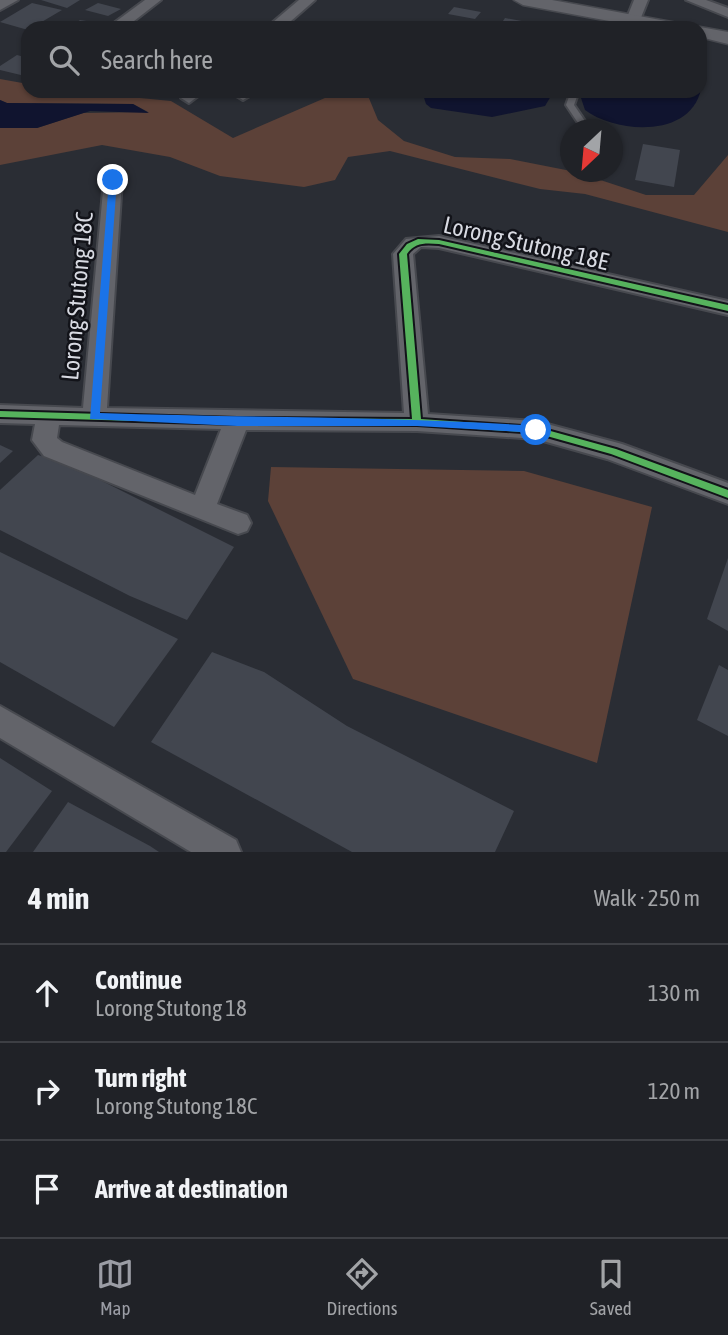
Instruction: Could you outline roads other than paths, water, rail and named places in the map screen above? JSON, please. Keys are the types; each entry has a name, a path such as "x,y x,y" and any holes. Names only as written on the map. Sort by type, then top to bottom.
{"street":[{"path":"0,6 11,0"},
{"path":"125,21 154,0"},
{"path":"282,21 308,0"},
{"path":"523,0 617,21"},
{"path":"631,21 641,0"},
{"path":"692,0 728,13"},
{"path":"707,34 728,38"},
{"name":"Lorong Stutong 18C","path":"94,416 113,180"},
{"name":"Lorong Stutong 18E","path":"417,422 403,254 407,246 416,242 439,242 728,308"},
{"path":"0,414 237,421 417,422 536,430 613,451 728,494"},
{"path":"49,415 44,440 53,449 238,523"},
{"path":"202,509 237,421"},
{"path":"0,721 224,852"}],"lane":[{"path":"572,98 570,105 580,119"}],"water":[{"path":"424,98 550,98 545,106 492,117 431,108"},
{"path":"581,98 697,98 683,116 668,124 633,127 623,125 623,119 599,118 585,110"},
{"path":"0,100 7,103 133,104 149,113 90,111 37,128 0,128"}]}
